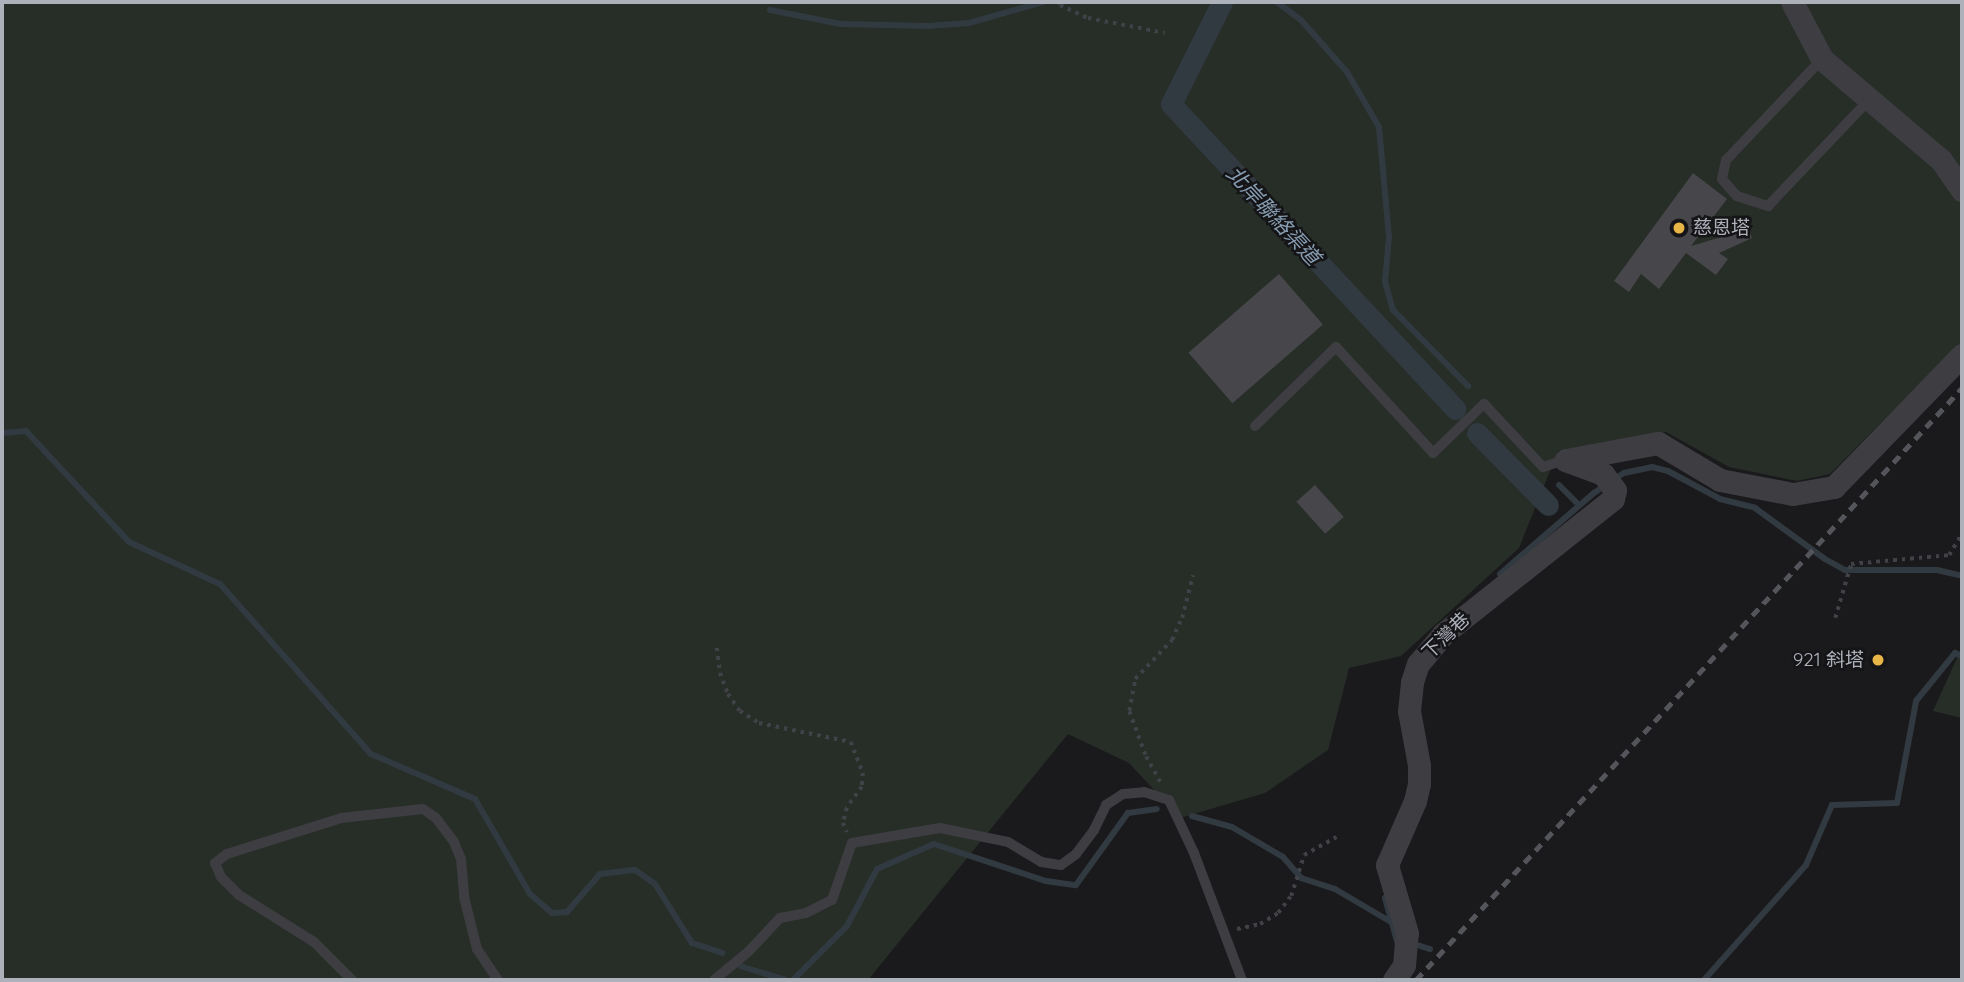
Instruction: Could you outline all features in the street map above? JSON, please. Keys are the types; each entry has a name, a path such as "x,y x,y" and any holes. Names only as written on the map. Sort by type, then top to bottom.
{"street":[{"path":"1792,2 1822,58 1941,160 1962,190"},
{"path":"1565,460 1658,443 1720,480 1793,494 1834,487 1962,355"},
{"name":"下灣巷","path":"1394,980 1404,965 1407,942 1387,865 1415,801 1419,784 1419,765 1409,697 1418,663 1443,634 1613,499 1609,482 1565,460"}],"lane":[{"path":"1822,58 1726,160 1722,179 1737,196 1768,206 1870,100"},
{"path":"1255,426 1336,347 1433,453 1484,404 1543,467 1565,460"},
{"path":"714,980 749,951 780,918 806,913 832,900 852,843 940,828 1008,842 1041,862 1061,865 1076,854 1094,830 1106,805 1123,794 1144,792 1169,800 1194,853 1242,980"},
{"path":"352,980 314,942 239,895 221,877 215,863 227,854 341,818 423,809 436,818 454,842 461,859 465,906 477,950 498,980"}],"path":[{"path":"1060,2 1060,5 1088,18 1165,33"},
{"path":"1835,618 1851,564 1949,555 1962,533"},
{"path":"1169,800 1145,755 1129,711 1135,679 1172,640 1193,575"},
{"path":"717,648 720,673 740,711 759,723 851,742 863,773 862,787 847,808 843,822 852,843"},
{"path":"1225,932 1269,919 1284,906 1298,868 1310,850 1336,837"}],"shaded area":[{"path":"2,2 1962,2 1962,341 1830,474 1797,481 1729,467 1666,432 1558,451 1519,548 1401,656 1349,668 1328,750 1265,793 1180,818 1129,763 1068,734 868,980 2,980"},
{"path":"1962,647 1962,718 1933,711"}],"building":[{"name":"慈恩塔","path":"1693,173 1727,199 1691,246 1748,229 1752,238 1719,253 1728,259 1716,275 1686,253 1659,289 1641,274 1629,292 1614,281"},
{"path":"1279,274 1323,325 1232,403 1188,353"},
{"path":"1315,485 1344,517 1325,534 1296,502"}],"waterway":[{"path":"770,10 841,24 928,26 969,23 1043,2"},
{"name":"北岸聯絡渠道","path":"1222,2 1171,104 1455,409"},
{"path":"1277,2 1301,20 1347,72 1379,127 1389,237 1385,282 1393,310 1468,386"},
{"path":"2,433 26,431 129,542 220,584 371,754 475,799 530,894 552,913 567,912 600,874 635,870 655,884 692,943 722,953"},
{"name":"北岸聯絡渠道","path":"1477,433 1548,505"},
{"path":"1500,574 1594,493 1624,473 1652,467 1668,471 1720,499 1755,508 1825,559 1845,570 1937,570 1962,576"},
{"path":"1559,485 1579,505"},
{"path":"1704,980 1806,865 1832,805 1897,803 1916,701 1955,653 1962,656"},
{"path":"793,980 847,926 877,869 934,844 1046,881 1076,885 1128,813 1157,809"},
{"path":"1192,816 1232,827 1283,857 1301,878 1335,889 1391,922"},
{"path":"1385,898 1397,941"},
{"path":"1411,943 1430,949"},
{"path":"740,966 786,980"}],"railway":[{"path":"1416,980 1962,388"}],"place":[{"name":"慈恩塔","path":"1679,228"},
{"name":"921 斜塔","path":"1878,660"}]}
